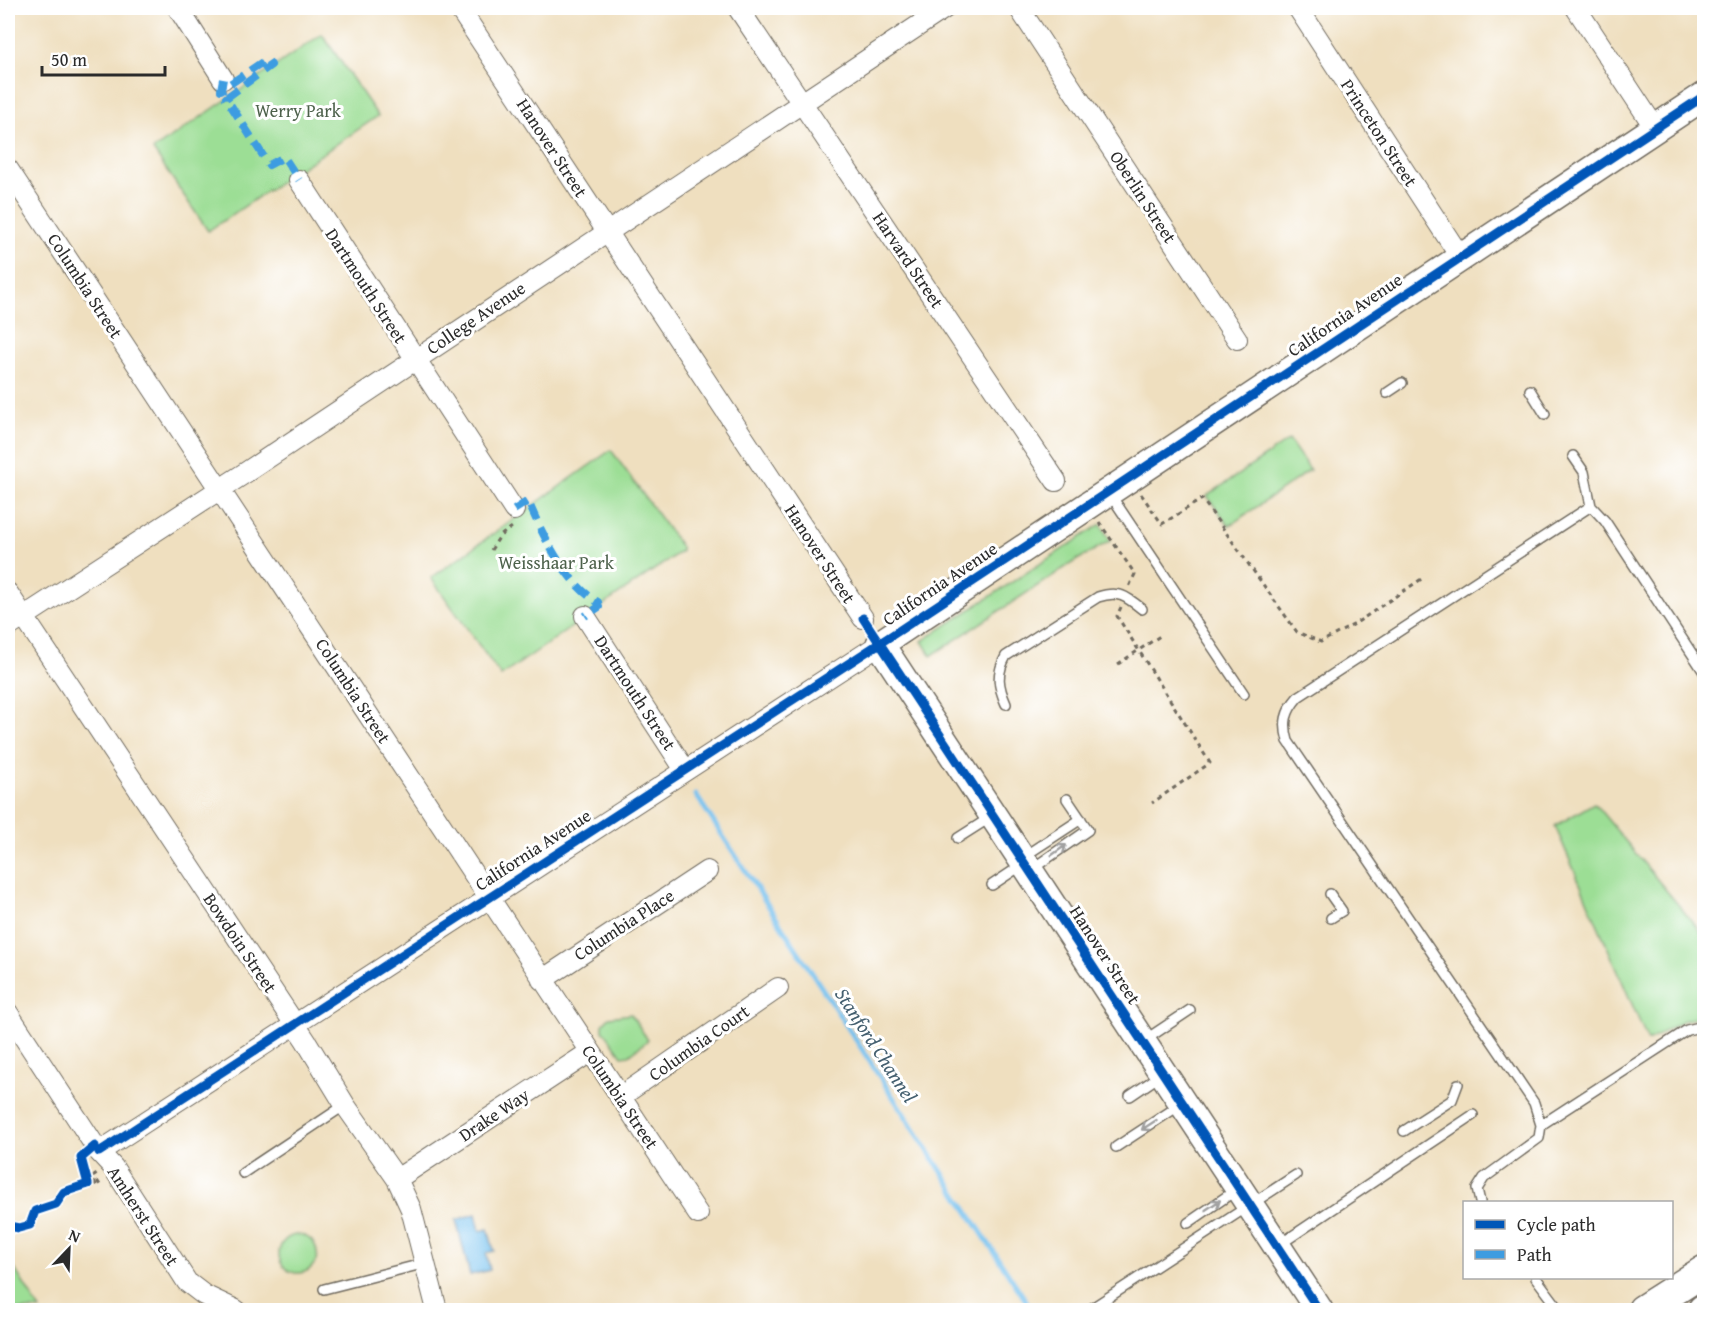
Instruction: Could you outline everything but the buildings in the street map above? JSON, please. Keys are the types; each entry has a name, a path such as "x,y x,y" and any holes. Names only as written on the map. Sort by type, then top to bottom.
{"main road":[{"path":"1643,1311 1704,1271"}],"street":[{"path":"178,8 223,79"},
{"name":"Hanover Street","path":"459,8 863,618"},
{"name":"Harvard Street","path":"738,8 1056,481"},
{"name":"College Avenue","path":"15,622 945,8"},
{"name":"Oberlin Street","path":"1019,8 1237,339"},
{"name":"Princeton Street","path":"1298,8 1461,258"},
{"path":"1576,8 1655,128"},
{"name":"California Avenue","path":"97,1149 295,1026 880,644 1704,96"},
{"name":"Columbia Street","path":"8,169 698,1214"},
{"name":"Dartmouth Street","path":"299,180 516,517"},
{"name":"Bowdoin Street","path":"8,593 15,622 295,1026 345,1105 398,1179 411,1209 437,1311"},
{"name":"Dartmouth Street","path":"585,616 685,770"},
{"name":"Hanover Street","path":"880,644 1319,1311"},
{"name":"Columbia Place","path":"542,980 707,871"},
{"name":"Columbia Court","path":"620,1097 778,988"},
{"name":"Amherst Street","path":"8,1013 97,1149 113,1167 187,1282 204,1295 236,1311"},
{"name":"Drake Way","path":"398,1179 590,1052"}],"lane":[{"path":"1387,393 1402,383"},
{"path":"1530,390 1545,414"},
{"path":"1573,456 1584,472 1591,506 1605,521 1704,672"},
{"path":"1109,491 1244,694"},
{"path":"1480,1201 1477,1189 1484,1178 1528,1148 1539,1137 1541,1125 1534,1103 1288,741 1284,727 1286,715 1298,698 1591,506"},
{"path":"1006,704 999,688 999,670 1006,656 1098,597 1112,592 1126,596 1142,609"},
{"path":"992,885 1025,864 1088,830 1067,799"},
{"path":"958,838 993,815"},
{"path":"1025,864 1081,819"},
{"path":"1330,894 1342,911 1331,918"},
{"path":"1142,1042 1190,1010"},
{"path":"1541,1125 1686,1030 1704,1026"},
{"path":"1130,1096 1163,1073"},
{"path":"1404,1131 1452,1100 1458,1084"},
{"path":"1116,1147 1182,1103"},
{"path":"243,1173 345,1105"},
{"path":"1277,1247 1473,1115"},
{"path":"1188,1222 1296,1175"},
{"path":"1089,1311 1244,1197"},
{"path":"324,1289 426,1263"},
{"path":"1537,1279 1560,1311"}],"path":[{"path":"1109,491 1162,524 1202,499 1297,632 1320,642 1353,625 1423,578"},
{"path":"1109,491 1135,574 1117,616 1210,763 1152,803"},
{"path":"492,550 516,517"},
{"path":"1118,664 1160,636"},
{"path":"79,1189 88,1184 81,1158 97,1149"},
{"path":"87,1180 91,1178 97,1186 100,1185 94,1176 99,1173"}],"green space":[{"name":"Werry Park","path":"322,34 378,116 208,231 153,150"},
{"path":"1289,440 1310,470 1229,526 1207,496"},
{"name":"Weisshaar Park","path":"611,450 681,547 681,551 501,676 431,578"},
{"path":"1101,524 1110,541 1072,563 931,656 922,641"},
{"path":"1594,803 1704,936 1704,1016 1682,1021 1648,1041 1555,826"},
{"path":"631,1014 648,1040 629,1055 622,1056 603,1030 603,1024 609,1017"},
{"path":"298,1235 311,1241 317,1254 311,1267 298,1273 285,1267 279,1254 285,1241"},
{"path":"8,1258 40,1310 8,1310"}],"water":[{"path":"476,1214 480,1231 488,1229 494,1251 486,1253 490,1270 470,1275 456,1220"}],"waterway":[{"name":"Stanford Channel","path":"696,795 1032,1310"}],"marked path":[{"path":"223,79 221,90 267,59 271,65 226,98 269,165 284,157 299,180"},
{"path":"514,510 528,501 540,528 565,571 586,594 598,602 599,607 585,616"}],"cycle path":[{"path":"99,1152 900,630 1704,96"},
{"path":"863,618 1319,1310"},
{"path":"8,1231 9,1226 19,1228 30,1225 35,1211 56,1204 64,1192 88,1184 81,1158 95,1146"}]}
